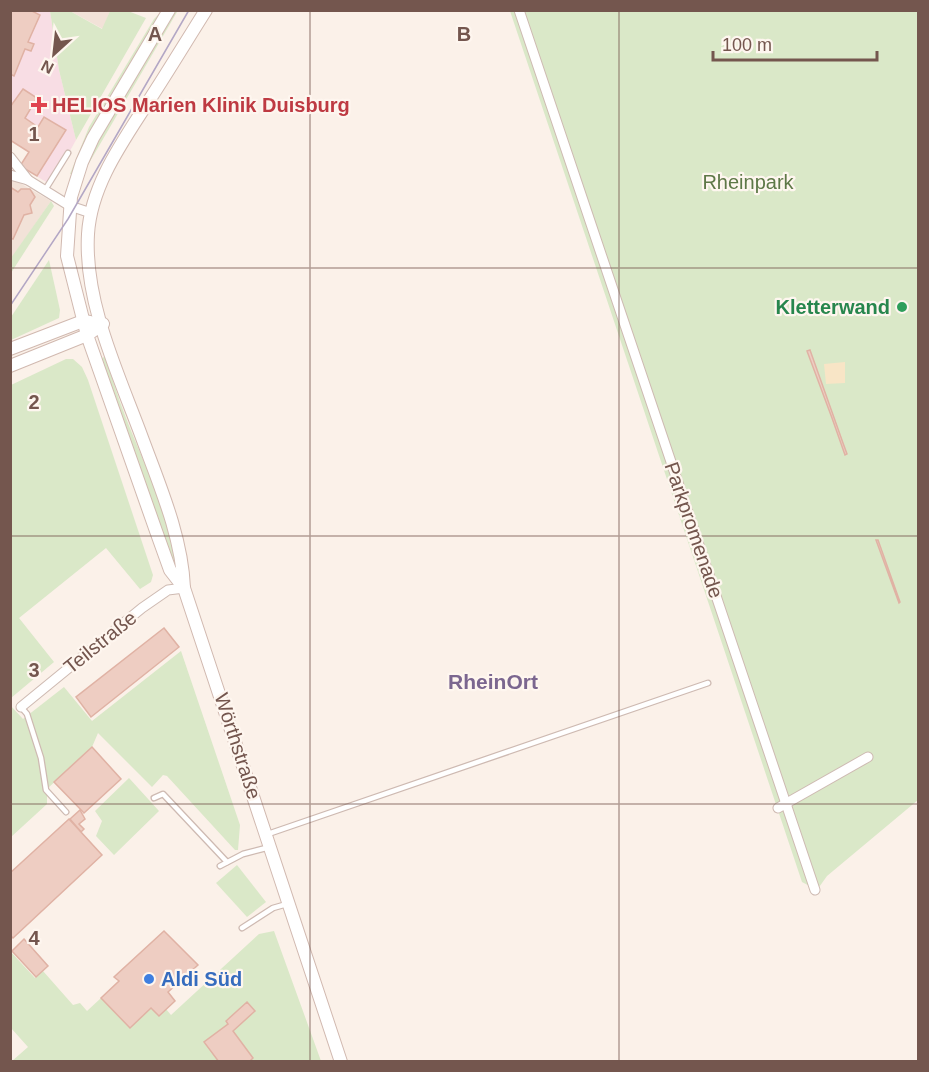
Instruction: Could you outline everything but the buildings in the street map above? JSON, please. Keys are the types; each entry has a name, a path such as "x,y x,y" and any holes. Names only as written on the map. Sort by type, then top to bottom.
{"street":[{"name":"Wörthstraße","path":"169,10 81,162 70,206 67,256 87,335 170,570 184,588"},
{"name":"Parkpromenade","path":"519,10 782,806 814,890"},
{"name":"Wörthstraße","path":"201,12 115,156 97,193 91,213 88,247 90,275 103,324 183,562 184,588 220,690 341,1062"},
{"path":"10,156 28,180"},
{"path":"10,175 28,180 70,206 91,213"},
{"path":"10,349 83,321 103,324"},
{"path":"10,366 87,335 103,324"},
{"name":"Teilstraße","path":"21,707 142,608 168,590 184,588"},
{"path":"782,806 868,757"}],"lane":[{"path":"45,190 68,153"},
{"path":"220,866 268,841 708,683"},
{"path":"21,707 27,714 41,758 46,790 66,812"},
{"path":"154,798 163,794 227,862"},
{"path":"242,928 273,908 288,904"}],"shaded area":[{"name":"HELIOS Marien Klinik Duisburg","path":"10,11 50,11 59,70 76,140 51,185 20,166 29,152 11,140"},
{"path":"70,11 110,11 103,29"},
{"path":"11,178 51,201 11,259"}],"green space":[{"path":"50,11 70,11 102,29 110,11 128,11 146,18 76,140 59,70"},
{"path":"162,11 70,174 89,127 154,19"},
{"name":"Rheinpark","path":"510,11 918,11 918,800 827,876 817,890 802,882"},
{"path":"177,12 85,170 103,132"},
{"path":"51,201 54,206 11,273 11,258"},
{"path":"49,260 60,310 59,318 11,340 11,317"},
{"path":"105,357 123,410 163,510 174,548 178,567 176,570 101,358"},
{"path":"66,359 73,359 82,367 88,380 153,575 151,582 140,589 106,548 19,618 54,662 11,698 11,385"},
{"path":"181,651 240,825 238,850 235,850 167,776 163,775 152,787 98,733 92,747 47,789 47,804 11,837 10,705 23,719 64,687 92,721"},
{"path":"129,778 159,811 114,855 96,836 102,821 95,811"},
{"path":"237,865 266,902 247,917 216,883"},
{"path":"274,931 321,1061 12,1061 28,1047 11,1028 10,951 35,978 43,971 73,1005 80,1003 87,1011 101,998 130,1027 151,1008 159,1016 166,1009 171,1015 259,934"}],"sand":[{"path":"845,362 845,383 826,384 824,364"}],"tram line":[{"path":"10,306 68,219 189,10"}],"place":[{"name":"HELIOS Marien Klinik Duisburg","path":"39,105"},
{"name":"Kletterwand","path":"902,307"},
{"name":"Aldi Süd","path":"149,979"}],"district":[{"name":"RheinOrt","path":"493,681"}]}
